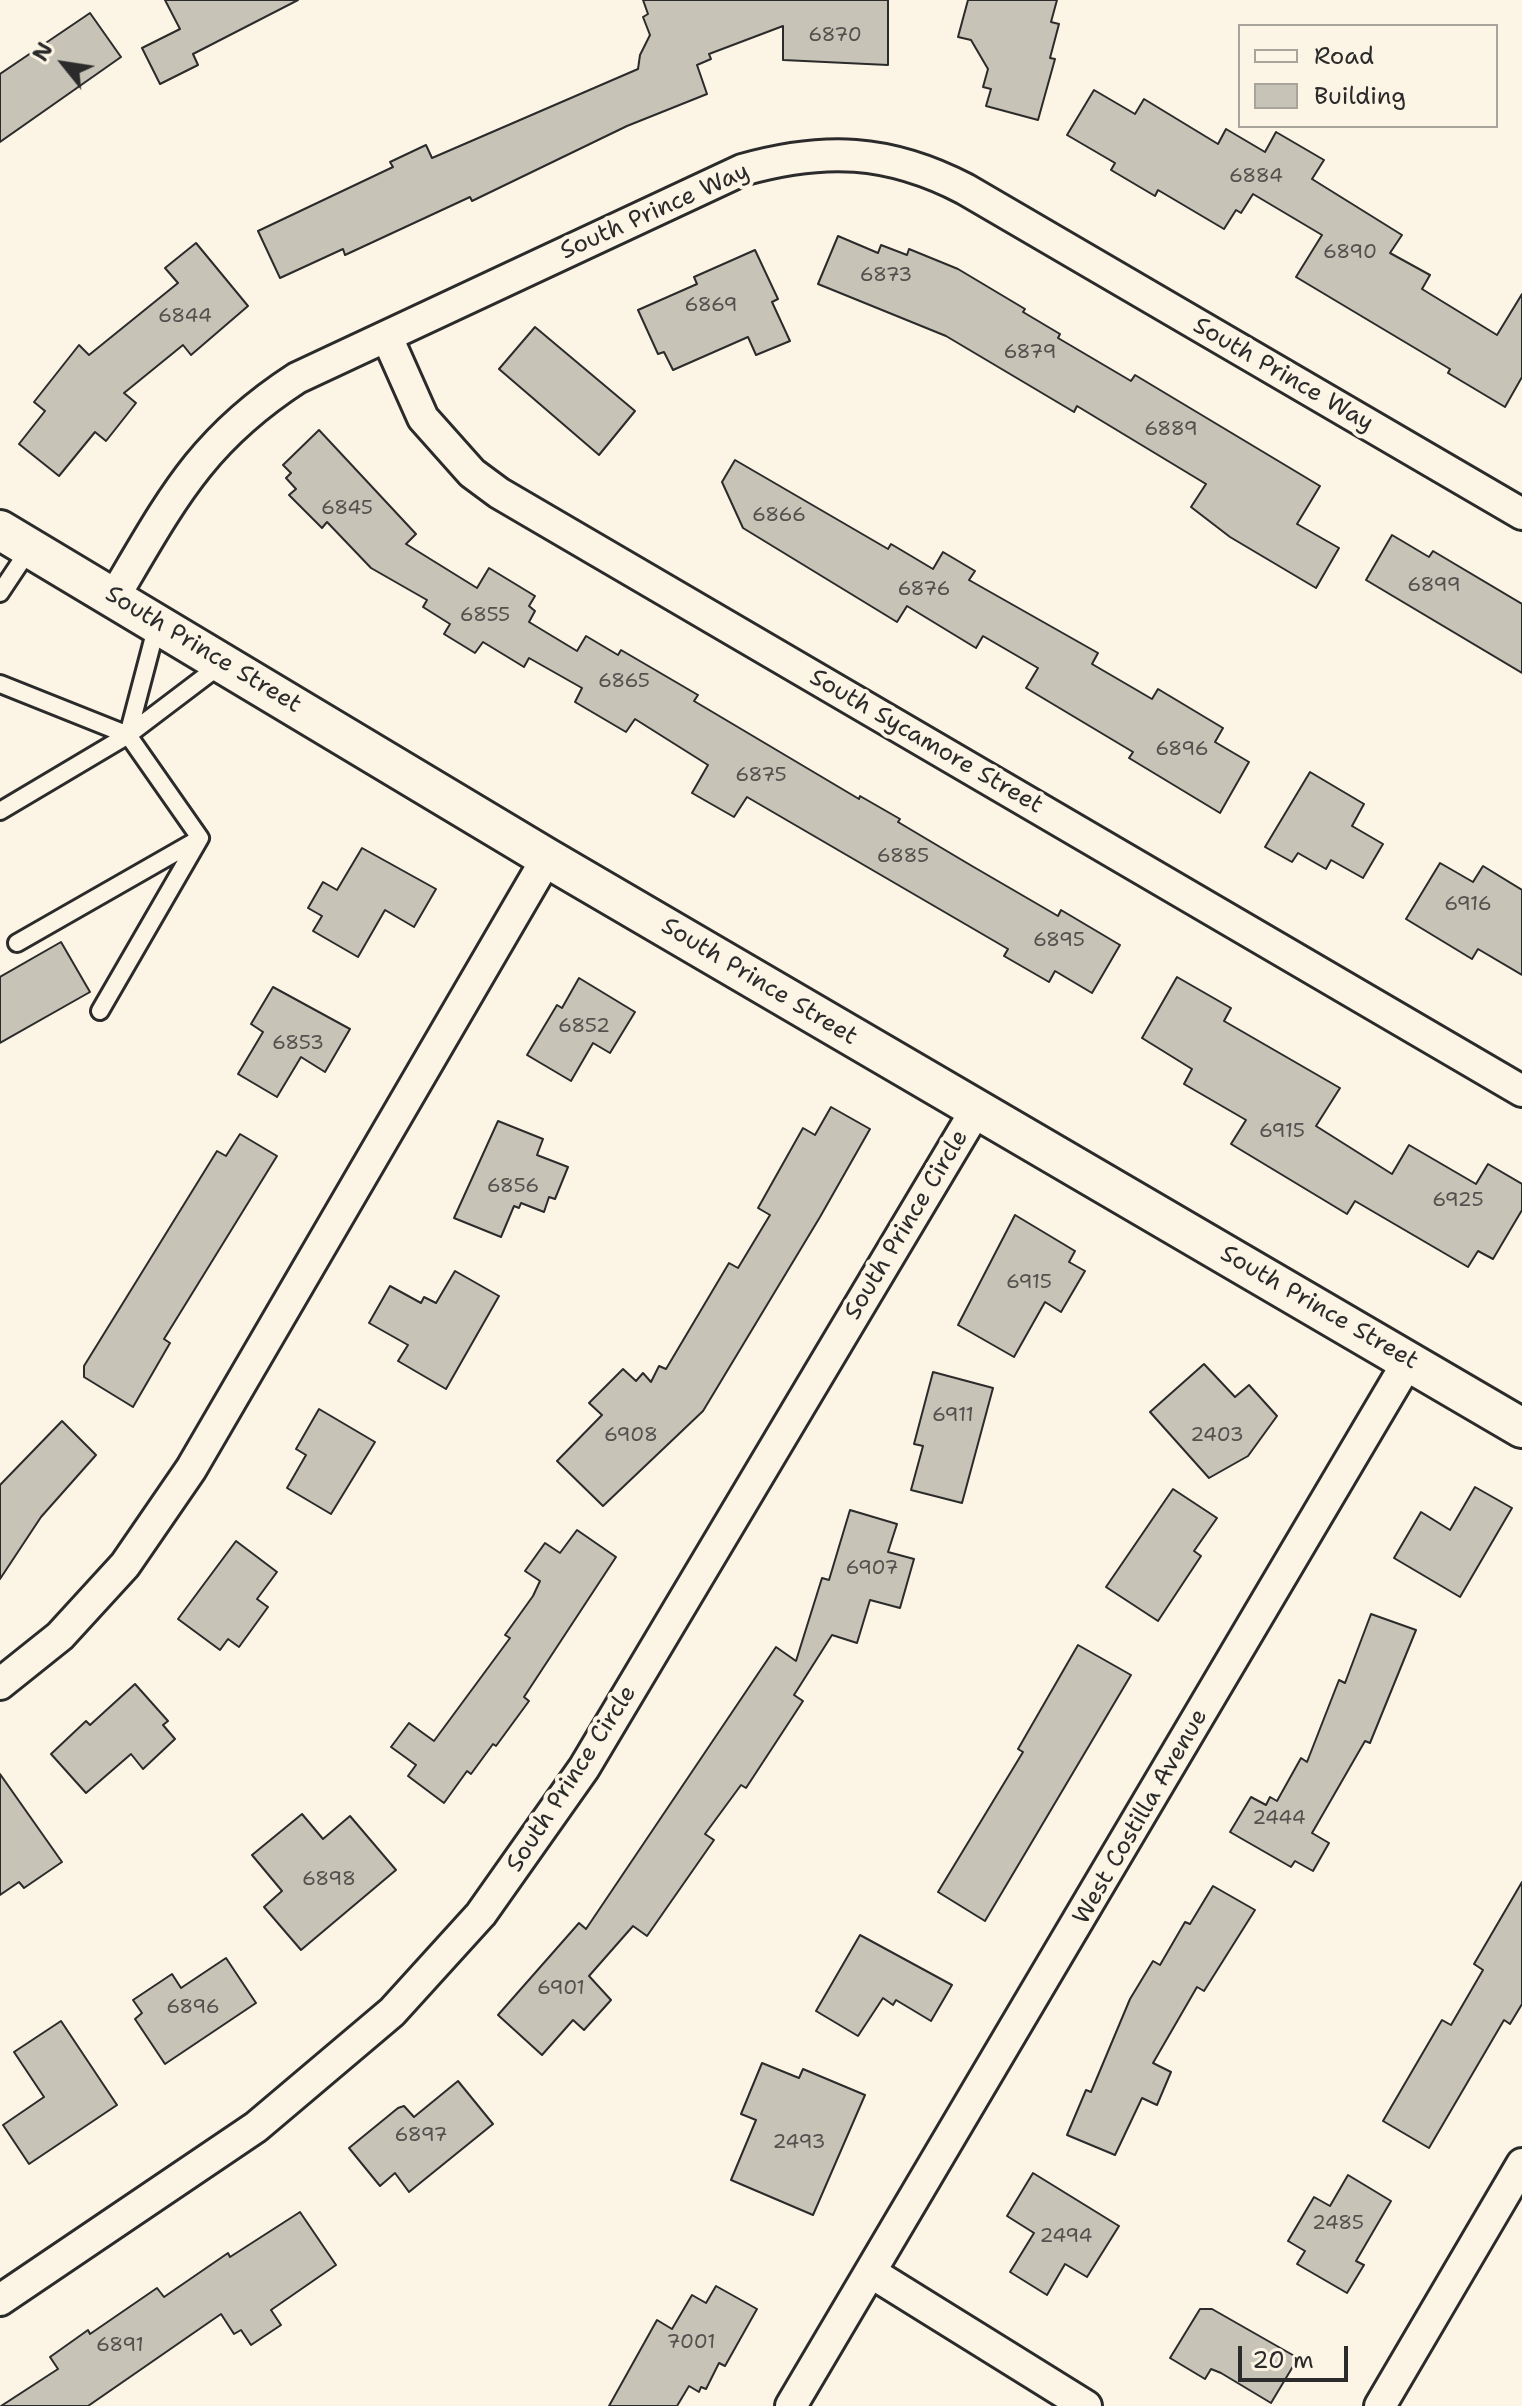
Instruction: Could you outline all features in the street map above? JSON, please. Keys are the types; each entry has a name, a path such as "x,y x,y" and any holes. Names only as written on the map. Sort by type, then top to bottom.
{"street":[{"name":"South Prince Way","path":"114,597 179,488 224,434 253,407 297,378 742,170 786,158 829,153 873,156 941,176 1522,514"},
{"name":"South Sycamore Street","path":"387,337 423,418 472,473 499,493 1522,1091"},
{"name":"South Prince Street","path":"15,539 547,858 1522,1428"},
{"path":"0,1684 60,1636 125,1565 191,1469 547,858"},
{"name":"South Prince Circle","path":"0,2300 256,2127 392,2012 481,1914 584,1768 976,1110"},
{"name":"West Costilla Avenue","path":"791,2406 1409,1360"},
{"path":"1380,2406 1522,2164"},
{"path":"872,2273 1086,2406"}],"lane":[{"path":"0,593 15,539"},
{"path":"128,735 158,622"},
{"path":"0,811 128,735 224,662"},
{"path":"0,684 128,735 200,838"},
{"path":"17,943 200,838"},
{"path":"100,1011 200,838"}],"building":[{"path":"165,0 298,0 193,54 198,65 160,84 142,48 180,29"},
{"path":"643,0 888,0 888,65 783,60 783,26 709,54 711,59 697,65 707,94 627,126 472,201 470,197 345,255 343,249 280,278 258,231 393,167 390,162 426,145 432,158 638,69 640,55 650,35 643,17 648,14"},
{"path":"968,0 1057,0 1051,22 1059,24 1050,58 1055,59 1038,120 986,106 991,89 983,87 988,69 971,40 958,37"},
{"path":"90,13 121,57 0,142 0,74"},
{"path":"1094,90 1135,114 1144,99 1218,144 1226,129 1265,152 1276,132 1324,160 1312,179 1402,235 1390,253 1430,275 1422,289 1497,335 1522,294 1522,377 1505,407 1448,373 1450,369 1296,277 1322,235 1253,194 1241,213 1236,210 1224,229 1158,190 1155,196 1111,170 1115,163 1067,135"},
{"path":"838,236 878,253 881,245 907,255 909,249 958,269 1025,309 1023,312 1060,334 1058,338 1131,381 1135,375 1320,486 1297,524 1339,548 1316,588 1230,537 1191,507 1206,484 1077,406 1074,412 946,336 818,284"},
{"path":"196,243 248,306 191,355 183,345 124,393 136,403 106,441 95,432 59,476 19,444 45,411 34,402 79,345 89,355 178,283 165,268"},
{"path":"755,250 778,299 772,302 790,341 756,355 748,337 673,370 664,352 658,354 638,310 697,284 694,277"},
{"path":"535,327 635,411 599,455 499,369"},
{"path":"319,430 416,534 406,544 477,588 489,568 535,596 529,606 535,611 529,622 577,651 586,636 618,655 621,650 698,695 694,701 859,799 860,796 900,819 898,822 972,866 1058,916 1061,910 1120,945 1092,993 1055,971 1049,982 1004,956 1008,949 747,797 734,817 692,793 708,765 635,719 626,732 575,702 582,688 529,658 524,667 483,642 475,653 444,634 450,624 423,607 427,600 371,568 327,522 322,528 289,495 296,489 286,478 291,473 283,465"},
{"path":"735,460 888,549 891,544 933,569 943,552 975,571 969,580 1098,653 1092,664 1152,699 1158,689 1223,728 1215,742 1249,762 1220,813 1129,758 1133,752 1026,688 1038,668 983,636 976,648 907,606 897,622 743,528 722,482"},
{"path":"1392,535 1429,557 1433,551 1522,604 1522,673 1366,580"},
{"path":"1310,772 1364,804 1352,826 1383,844 1363,878 1331,860 1326,869 1298,853 1292,862 1265,847"},
{"path":"362,848 436,889 414,927 385,910 358,957 313,931 322,916 308,908 323,882 337,890"},
{"path":"1440,863 1473,882 1483,866 1522,890 1522,975 1478,949 1472,959 1406,919"},
{"path":"61,942 90,992 0,1043 0,977"},
{"path":"1177,977 1231,1008 1224,1021 1340,1088 1316,1126 1392,1174 1409,1145 1476,1184 1488,1164 1522,1184 1522,1210 1493,1259 1478,1251 1468,1267 1355,1201 1347,1214 1231,1144 1246,1120 1184,1084 1192,1069 1142,1038"},
{"path":"579,978 635,1012 610,1053 593,1043 571,1081 527,1055 557,1005 562,1008"},
{"path":"273,987 350,1029 325,1072 301,1057 277,1097 238,1074 263,1032 251,1024"},
{"path":"831,1107 870,1129 820,1217 703,1411 603,1506 557,1461 602,1415 589,1403 623,1369 636,1381 643,1373 651,1382 659,1366 666,1369 729,1263 738,1268 770,1215 758,1208 803,1128 815,1135"},
{"path":"498,1121 543,1139 537,1155 568,1167 555,1199 549,1197 544,1212 521,1203 519,1208 514,1206 501,1237 454,1218"},
{"path":"240,1134 277,1156 164,1339 170,1343 133,1407 84,1377 84,1366 217,1151 226,1156"},
{"path":"1015,1215 1075,1251 1069,1262 1085,1271 1061,1312 1045,1302 1014,1357 958,1325"},
{"path":"455,1271 499,1296 446,1389 398,1361 408,1345 369,1323 390,1286 421,1303 424,1297 436,1303"},
{"path":"1204,1364 1235,1397 1249,1385 1277,1416 1248,1456 1209,1478 1150,1412"},
{"path":"933,1372 993,1388 962,1503 911,1490 923,1446 914,1444"},
{"path":"319,1409 375,1442 331,1514 287,1488 306,1455 296,1449"},
{"path":"62,1421 96,1455 41,1517 0,1579 0,1485"},
{"path":"1475,1487 1512,1508 1460,1597 1394,1558 1421,1512 1450,1530"},
{"path":"1173,1489 1217,1518 1194,1551 1201,1556 1158,1621 1106,1587"},
{"path":"850,1510 897,1524 888,1552 914,1559 900,1608 870,1600 857,1643 832,1635 794,1695 803,1701 746,1788 741,1785 705,1834 714,1840 647,1936 633,1926 589,1976 611,2000 584,2030 573,2020 542,2055 498,2015 579,1923 586,1929 776,1647 796,1661 822,1578 829,1580"},
{"path":"577,1530 616,1557 524,1697 529,1701 496,1746 493,1744 471,1774 467,1771 444,1803 408,1776 416,1765 391,1747 409,1723 434,1741 510,1638 505,1635 533,1596 540,1581 525,1571 545,1543 560,1553"},
{"path":"236,1541 277,1572 257,1599 268,1607 239,1647 228,1639 220,1650 178,1619"},
{"path":"1371,1614 1416,1630 1370,1743 1365,1741 1312,1833 1329,1843 1313,1871 1295,1861 1291,1867 1230,1832 1251,1797 1266,1805 1270,1797 1277,1801 1301,1758 1307,1762 1339,1680 1345,1683"},
{"path":"1078,1645 1131,1675 985,1921 938,1892 1023,1752 1018,1749"},
{"path":"135,1684 168,1721 163,1725 175,1739 143,1769 131,1754 86,1793 51,1754 86,1721 90,1725"},
{"path":"0,1774 62,1862 24,1888 19,1882 0,1895"},
{"path":"302,1814 323,1839 350,1816 396,1870 301,1950 264,1907 282,1891 252,1855"},
{"path":"1522,1882 1522,2004 1510,2024 1504,2020 1429,2148 1383,2121 1442,2020 1451,2025 1483,1970 1474,1964"},
{"path":"1213,1886 1255,1910 1204,1991 1197,1987 1153,2063 1171,2072 1157,2105 1142,2098 1115,2155 1067,2135 1086,2090 1091,2092 1130,1999 1153,1961 1160,1965 1185,1922 1190,1924"},
{"path":"860,1935 952,1985 931,2021 896,2000 893,2005 883,1998 858,2036 816,2011"},
{"path":"226,1958 256,2003 165,2064 135,2019 142,2013 133,2000 172,1974 181,1988"},
{"path":"61,2021 117,2105 29,2164 3,2125 44,2097 14,2052"},
{"path":"762,2063 799,2078 803,2069 865,2095 813,2215 731,2180 756,2120 741,2114"},
{"path":"458,2081 493,2124 409,2192 395,2173 380,2186 349,2148 398,2108 404,2106 414,2117"},
{"path":"1033,2173 1119,2226 1087,2277 1065,2264 1047,2295 1010,2272 1034,2233 1007,2216"},
{"path":"1348,2175 1391,2201 1356,2261 1364,2265 1347,2293 1297,2264 1305,2251 1288,2241 1314,2197 1330,2206"},
{"path":"300,2212 336,2265 271,2310 281,2325 251,2345 241,2330 234,2334 221,2314 88,2406 1,2406 58,2369 50,2357 88,2330 90,2334 157,2288 164,2297 228,2253 230,2257"},
{"path":"716,2286 757,2309 725,2366 719,2363 706,2389 701,2387 699,2392 689,2386 677,2406 609,2406 657,2320 672,2329 692,2295 706,2303"},
{"path":"1200,2309 1212,2309 1298,2358 1271,2403 1221,2373 1211,2369 1205,2379 1170,2358"}]}
